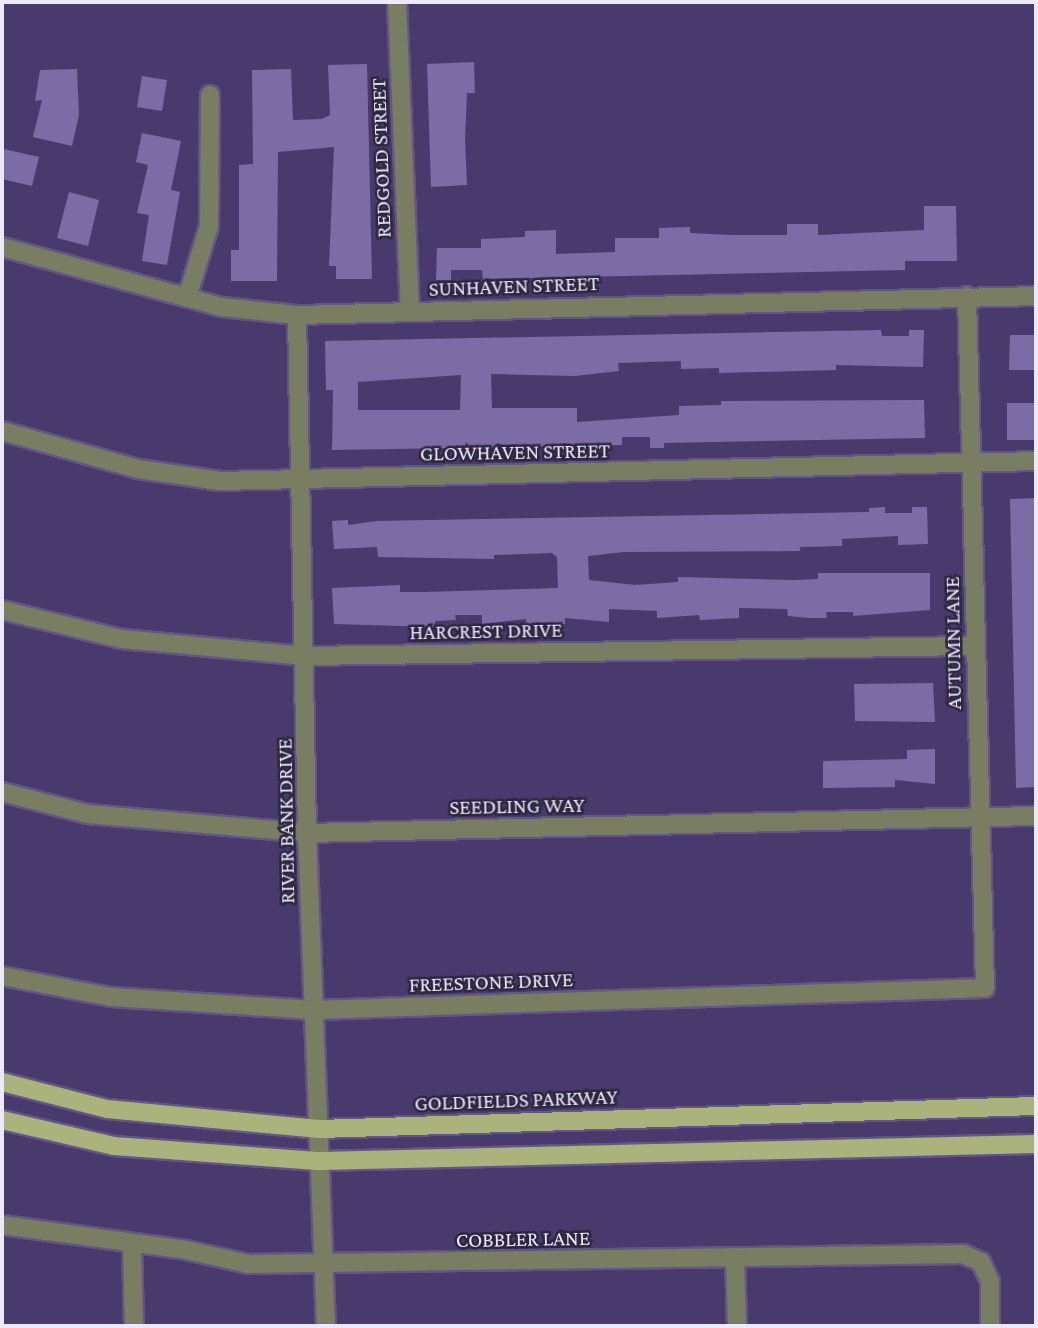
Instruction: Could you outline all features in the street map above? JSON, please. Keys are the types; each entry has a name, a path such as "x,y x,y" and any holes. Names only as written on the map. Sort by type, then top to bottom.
{"main road":[{"name":"GOLDFIELDS PARKWAY","path":"2,1082 107,1109 319,1129 1036,1106"},
{"path":"2,1120 114,1146 320,1161 1036,1144"}],"street":[{"name":"REDGOLD STREET","path":"397,2 410,312"},
{"path":"187,298 209,226 210,95"},
{"name":"SUNHAVEN STREET","path":"2,247 222,307 297,315 1036,296"},
{"name":"AUTUMN LANE","path":"967,296 985,988"},
{"name":"RIVER BANK DRIVE","path":"297,315 303,480 307,834 326,1326"},
{"name":"GLOWHAVEN STREET","path":"2,431 151,471 220,481 1036,461"},
{"name":"HARCREST DRIVE","path":"2,610 122,639 306,656 976,646"},
{"name":"SEEDLING WAY","path":"2,792 87,814 307,834 1036,816"},
{"name":"FREESTONE DRIVE","path":"2,976 111,997 314,1010 985,988"},
{"name":"COBBLER LANE","path":"2,1225 132,1245 186,1250 248,1264 963,1254 981,1262 990,1281 990,1326"},
{"path":"132,1245 134,1326"},
{"path":"735,1258 737,1326"}],"building":[{"path":"474,62 475,93 467,93 467,185 431,187 427,64"},
{"path":"367,64 372,279 336,279 336,266 329,266 334,147 278,152 277,281 231,281 231,250 239,250 239,165 253,164 252,70 291,69 293,120 322,119 330,115 328,65"},
{"path":"77,69 79,115 72,146 33,137 42,100 35,101 40,70"},
{"path":"142,76 167,80 162,111 137,107"},
{"path":"142,133 181,141 171,190 180,192 167,265 142,261 149,215 137,213 148,165 136,162"},
{"path":"4,149 39,157 32,186 2,179"},
{"path":"69,192 99,200 88,246 57,238"},
{"path":"924,206 956,206 957,261 905,261 905,270 483,279 482,270 451,270 451,280 436,280 437,248 481,248 481,239 525,237 525,231 556,230 556,254 615,252 615,238 659,238 659,228 690,227 690,233 731,235 787,235 787,224 818,224 818,235 924,230"},
{"path":"881,330 882,336 909,336 909,330 924,330 923,367 836,365 836,370 719,373 719,368 681,369 681,361 618,363 619,371 575,376 491,374 492,408 577,408 577,422 679,415 679,406 721,405 721,401 924,400 925,438 664,443 664,448 650,448 650,437 622,437 622,445 332,450 333,390 326,390 325,341","holes":["461,375 460,410 358,410 358,382"]},
{"path":"1010,335 1036,335 1036,370 1009,370"},
{"path":"1007,403 1036,403 1036,440 1007,440"},
{"path":"1036,498 1036,787 1016,788 1010,499"},
{"path":"885,507 885,513 912,513 912,507 927,507 928,544 898,545 898,536 842,539 842,546 800,547 800,551 624,552 588,556 589,580 635,585 678,582 678,577 794,580 818,579 818,573 930,573 930,610 853,616 853,612 826,612 827,618 809,618 788,616 787,609 739,608 739,618 700,620 699,615 657,618 657,611 609,609 609,622 565,618 565,624 526,625 526,619 482,624 482,615 455,615 456,620 435,621 435,627 334,624 332,588 400,585 400,592 424,592 558,588 557,557 552,553 494,555 494,559 378,557 377,547 334,549 332,521 348,520 348,525 377,521 869,512 869,508"},
{"path":"933,683 935,722 855,721 854,684"},
{"path":"935,749 935,784 895,780 895,787 823,788 823,761 907,759 907,750"}]}
